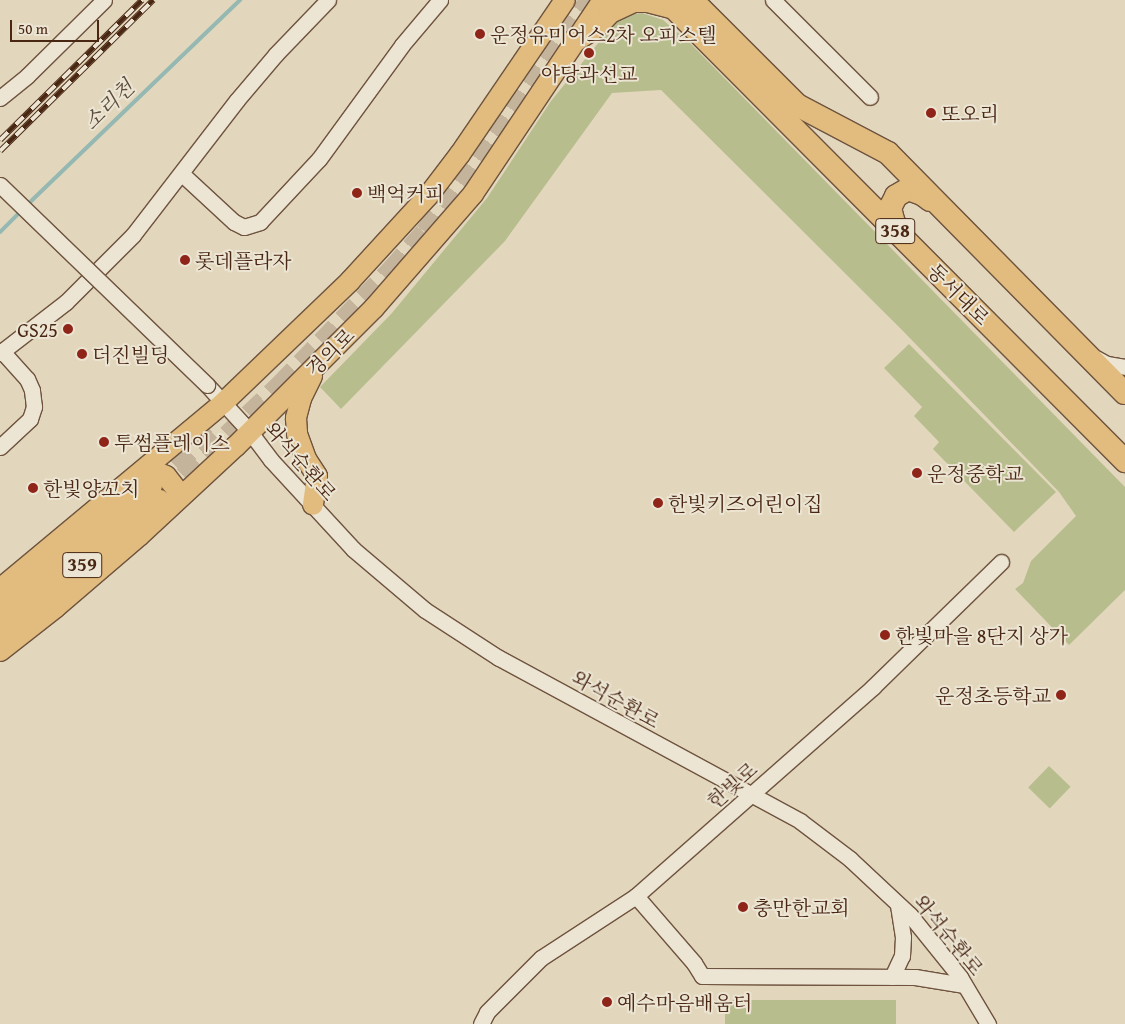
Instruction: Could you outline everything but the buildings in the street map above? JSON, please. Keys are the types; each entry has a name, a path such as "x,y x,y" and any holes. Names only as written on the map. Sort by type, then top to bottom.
{"highway":[{"path":"574,41 597,26 610,12 634,1 677,3"},
{"name":"358","path":"677,3 797,105 888,153 1125,393"},
{"name":"동서대로","path":"677,3 914,250 1125,461"},
{"path":"914,250 894,223 890,208 896,196 908,189 922,194 951,216"}],"main road":[{"path":"551,20 554,0"},
{"name":"경의로","path":"0,630 54,589 158,489 223,403 350,281 428,196 460,154 565,0"},
{"name":"경의로","path":"0,590 250,432 374,308 473,194 603,0"},
{"path":"313,505 317,476 306,459 297,434 296,418 316,366"},
{"name":"경의로","path":"0,610 158,489"},
{"name":"경의로","path":"0,651 55,608 139,536 158,489"}],"street":[{"path":"0,98 27,76 104,0"},
{"path":"0,447 30,419 34,407 32,390 27,379 1,352 66,302 133,235 182,174 237,100 276,54 328,0"},
{"path":"182,174 234,222 244,227 260,222 319,159 402,44 440,0"},
{"path":"773,0 870,98"},
{"name":"와석순환로","path":"0,185 207,385 250,432 271,460 353,549 432,614 499,658 800,821 850,859 910,915 964,985 988,1024"},
{"path":"1083,350 1107,364 1125,367"},
{"name":"한빛로","path":"481,1024 487,1012 541,958 636,896 874,687 1001,562"},
{"path":"636,896 694,963 702,976 915,977 964,985"},
{"path":"892,977 902,956 903,937 898,904"}],"green space":[{"path":"642,13 663,20 690,43 1125,487 1125,590 1069,645 1015,589 1023,583 1031,561 1076,516 1059,492 903,331 661,90 612,93 505,241 341,409 320,387 392,313 487,198 551,101 621,15"},
{"path":"909,344 1056,492 1014,532 933,449 939,442 914,416 922,407 884,368"},
{"path":"1049,766 1071,787 1050,808 1028,788"},
{"path":"725,1000 896,1000 896,1024 725,1024"}],"waterway":[{"name":"소리천","path":"27,205 240,0"},
{"name":"소리천","path":"0,232 22,210"}],"tunnel":[{"path":"162,497 280,385 425,232 590,0"},
{"path":"153,486 212,431"}],"railway":[{"path":"0,140 142,0"},
{"path":"0,151 153,0"}],"place":[{"name":"운정유미어스2차 오피스텔","path":"480,34"},
{"name":"야당과선교","path":"589,53"},
{"name":"또오리","path":"931,113"},
{"name":"백억커피","path":"357,193"},
{"name":"롯데플라자","path":"185,260"},
{"name":"GS25","path":"68,329"},
{"name":"더진빌딩","path":"82,354"},
{"name":"투썸플레이스","path":"104,442"},
{"name":"운정중학교","path":"917,473"},
{"name":"한빛양꼬치","path":"33,488"},
{"name":"한빛키즈어린이집","path":"658,503"},
{"name":"한빛마을 8단지 상가","path":"885,635"},
{"name":"운정초등학교","path":"1061,695"},
{"name":"충만한교회","path":"743,907"},
{"name":"예수마음배움터","path":"607,1002"}]}
